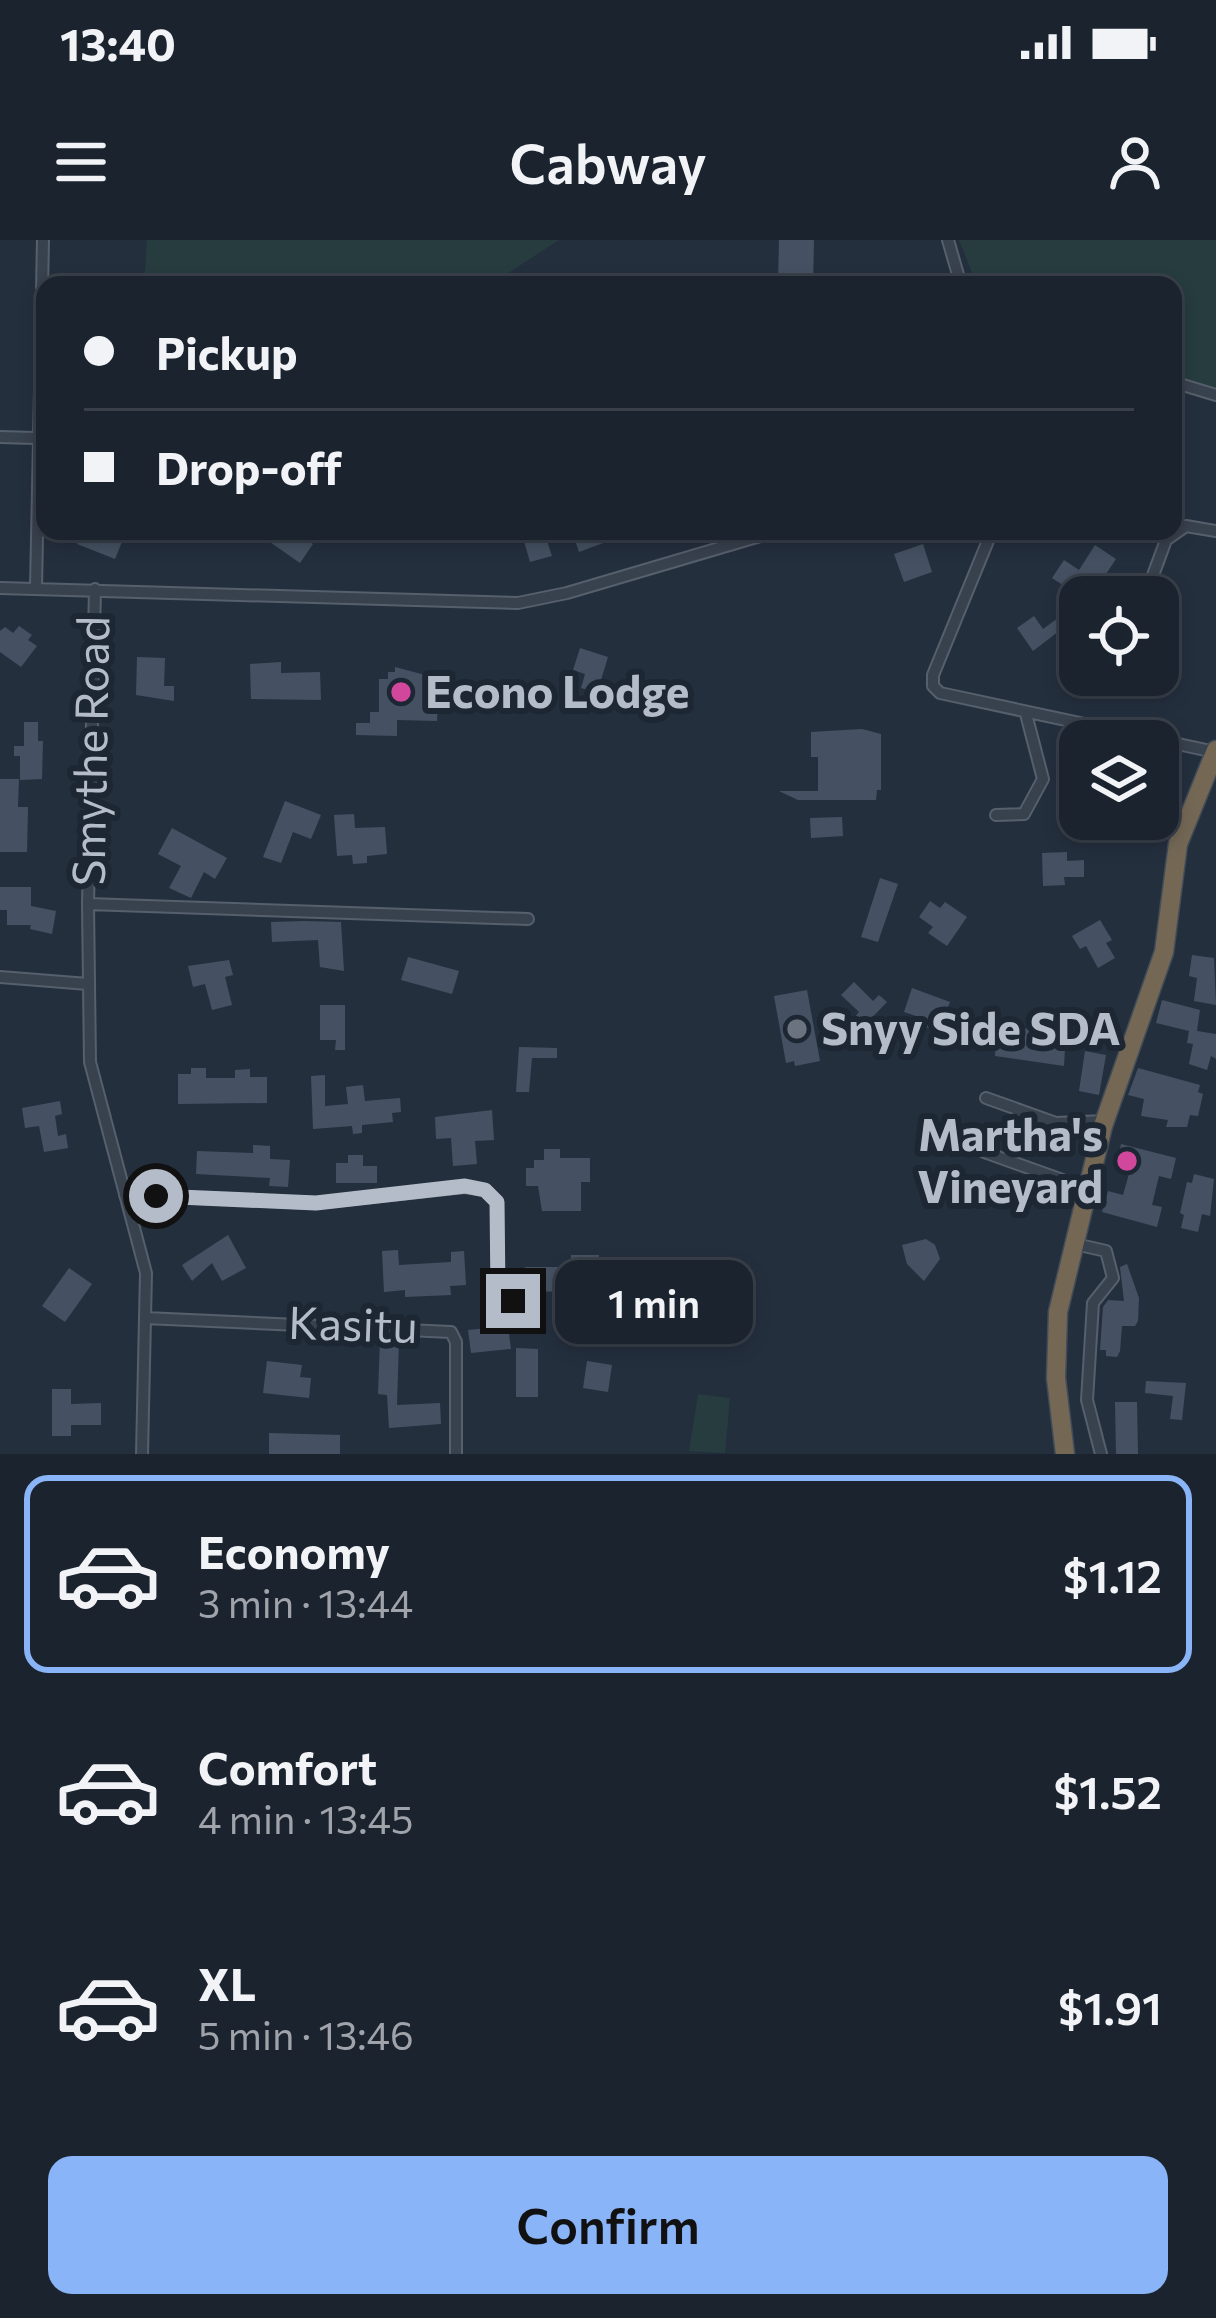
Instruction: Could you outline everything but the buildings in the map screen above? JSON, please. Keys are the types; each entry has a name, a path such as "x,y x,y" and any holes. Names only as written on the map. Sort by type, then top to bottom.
{"highway":[{"path":"1065,1454 1055,1342 1075,1244 1105,1121 1163,952 1178,844 1215,751"}],"street":[{"path":"42,276 43,240"},
{"path":"948,240 958,276"},
{"path":"1182,385 1216,395"},
{"path":"36,413 36,587"},
{"path":"0,437 35,438"},
{"path":"1182,529 1216,531"},
{"name":"Smythe Road","path":"142,1454 146,1273 90,1062 88,904 95,589 518,603 747,540"},
{"path":"988,540 933,675 933,686 940,693 1215,751"},
{"path":"1153,576 1167,540"},
{"path":"0,588 95,589"},
{"path":"996,815 1024,814 1043,779 1026,714"},
{"path":"88,904 528,920"},
{"path":"0,977 88,984"},
{"path":"986,1098 1056,1123 1105,1121"},
{"path":"984,1152 1088,1189"},
{"path":"125,1195 316,1203 465,1186 485,1190 497,1202 498,1291 513,1301 529,1302"},
{"path":"1075,1244 1106,1251 1113,1278 1094,1303 1091,1341 1087,1400 1101,1454"},
{"name":"Kasitu","path":"146,1318 444,1329 456,1342 456,1447"}],"green space":[{"path":"147,240 559,240 504,276 145,276"},
{"path":"959,240 1216,240 1216,394 1182,377 1182,276 973,276"},
{"path":"698,1394 730,1398 725,1453 689,1451"}],"place":[{"name":"Econo Lodge","path":"401,692"},
{"name":"Snyy Side SDA","path":"797,1029"},
{"name":"Martha's Vineyard","path":"1127,1161"}],"route":[{"path":"156,1196 316,1203 465,1186 485,1190 497,1202 498,1291 513,1301"}]}
